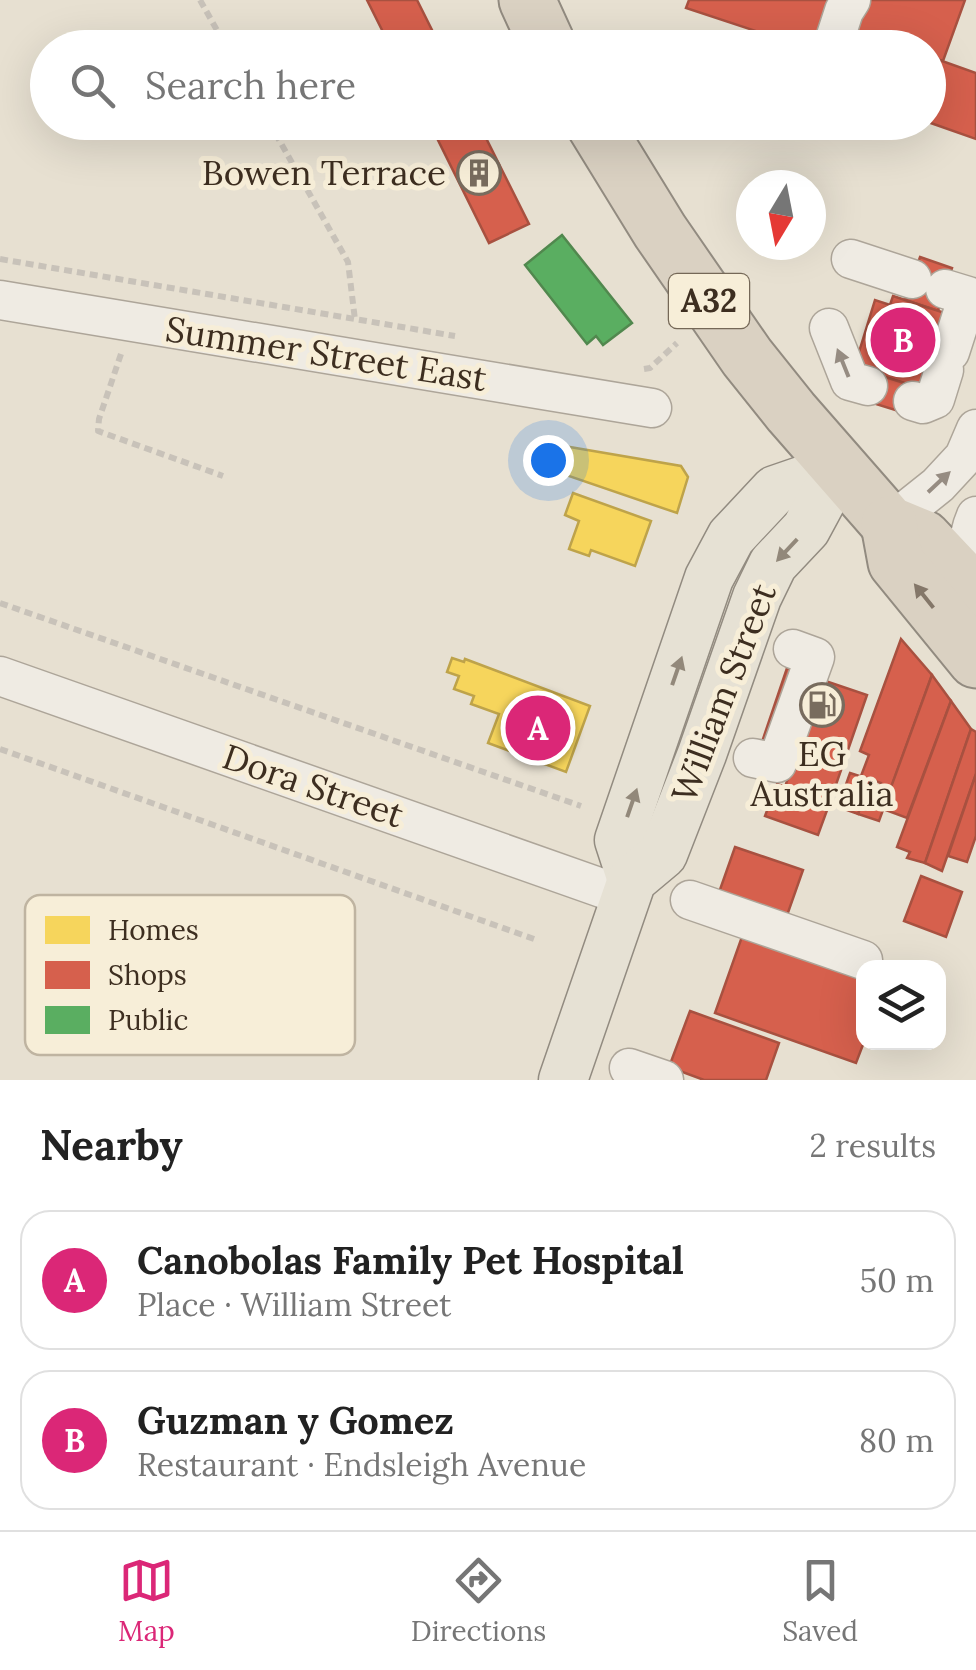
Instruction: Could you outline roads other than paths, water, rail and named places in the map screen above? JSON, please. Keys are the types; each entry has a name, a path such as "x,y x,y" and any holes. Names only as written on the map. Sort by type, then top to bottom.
{"highway":[{"path":"526,0 541,30"},
{"name":"A32","path":"604,140 747,357 888,524 924,538 975,594"},
{"name":"A32","path":"888,524 896,562 976,660"}],"main road":[{"name":"William Street","path":"563,1080 630,888 663,854 750,614 773,564 806,529 839,468"}],"street":[{"path":"838,30 851,0"},
{"path":"852,259 968,296 934,399 923,404 913,400"},
{"name":"Summer Street East","path":"0,300 652,408"},
{"path":"828,328 850,380 868,386"},
{"path":"888,524 938,485 964,457 976,429"},
{"path":"975,594 968,572 968,552 976,516"},
{"path":"753,758 777,762 814,657 794,650"},
{"name":"Dora Street","path":"0,676 630,888"},
{"path":"690,900 863,960"}],"place":[{"name":"Bowen Terrace","path":"479,173"},
{"name":"Guzman y Gomez","path":"903,340"},
{"name":"EG Australia","path":"822,705"},
{"name":"Canobolas Family Pet Hospital","path":"538,728"}]}
